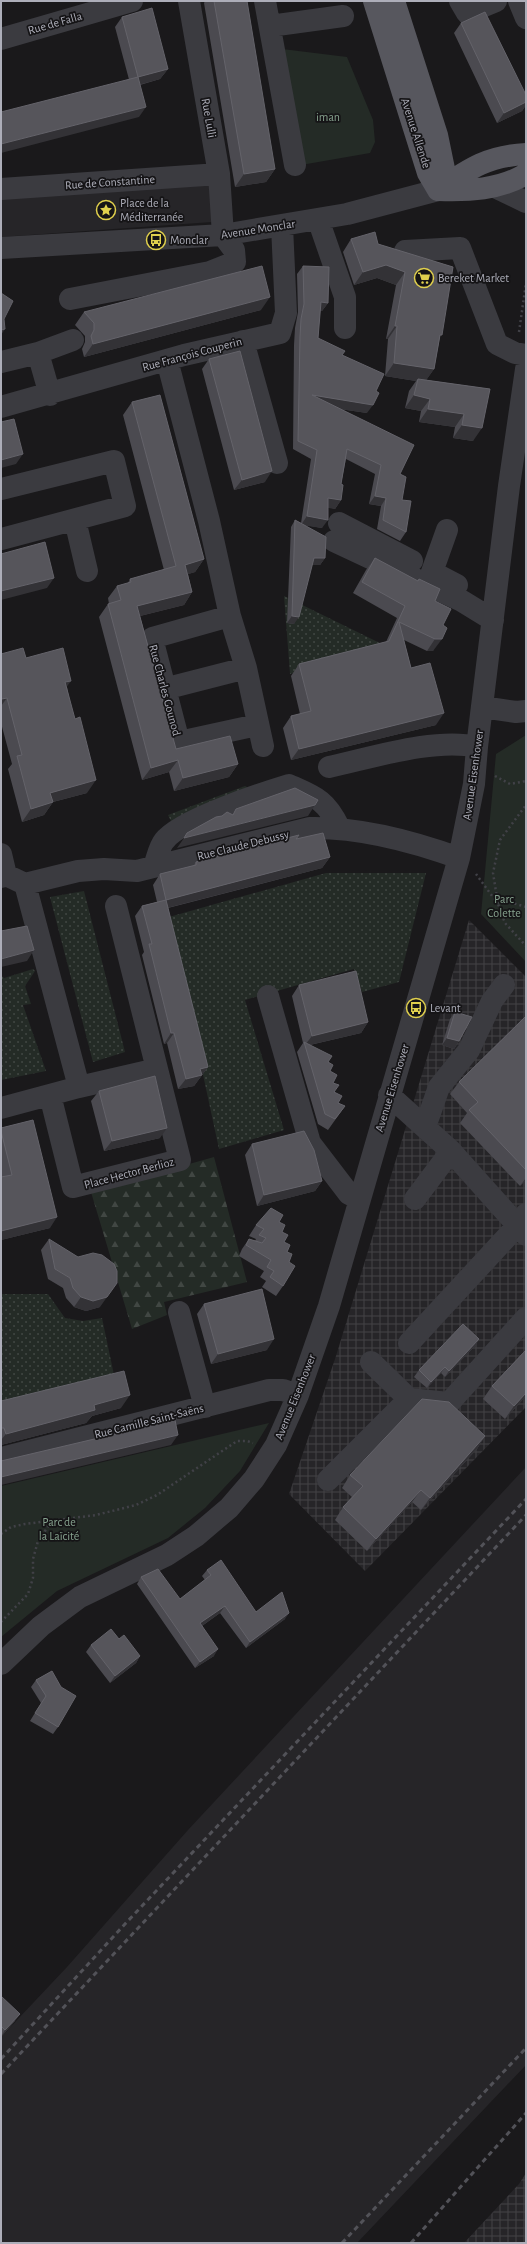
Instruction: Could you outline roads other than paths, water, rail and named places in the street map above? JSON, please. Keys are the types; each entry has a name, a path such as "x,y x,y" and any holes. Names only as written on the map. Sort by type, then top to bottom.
{"main road":[{"name":"Avenue Allende","path":"374,1 428,173 438,190"},
{"name":"Avenue Allende","path":"394,1 437,135 444,169 438,190"},
{"name":"Avenue Monclar","path":"438,190 476,164 515,154 526,154"},
{"name":"Avenue Monclar","path":"438,190 470,191 495,187 526,174"}],"street":[{"name":"Rue de Falla","path":"1,39 132,1"},
{"name":"Rue Lulli","path":"189,1 219,174 223,235"},
{"path":"265,1 295,165"},
{"path":"460,1 467,13 496,1"},
{"path":"519,1 526,18"},
{"path":"270,26 343,16"},
{"name":"Rue de Constantine","path":"1,190 219,174"},
{"path":"495,187 526,202"},
{"name":"Avenue Monclar","path":"1,248 223,235 318,219 393,203 438,190"},
{"path":"318,219 344,297 345,328"},
{"name":"Rue François Couperin","path":"1,407 50,395 167,360 280,333 286,313 282,226"},
{"path":"70,299 210,272 235,262 234,250 223,235"},
{"path":"405,251 460,248 497,344 515,353 526,355"},
{"path":"1,362 38,353 73,340"},
{"path":"244,341 277,463"},
{"path":"38,353 50,395"},
{"path":"167,360 209,521 230,616 246,668 257,725 263,746"},
{"name":"Avenue Eisenhower","path":"1,1664 41,1626 80,1597 167,1555 196,1536 229,1508 254,1478 276,1445 298,1395 329,1306 389,1094 459,858 474,784 482,707 526,369"},
{"path":"1,489 114,461 125,506 1,540"},
{"path":"75,520 87,571"},
{"path":"432,572 447,530"},
{"path":"336,532 432,572 494,613 462,601 336,532"},
{"name":"Rue Charles Gounod","path":"230,616 152,638 164,689 179,742 257,725"},
{"path":"164,689 246,668"},
{"path":"482,707 516,712 526,711"},
{"path":"330,767 440,743 465,744 476,756"},
{"path":"154,866 164,841 179,828 250,796 289,785 316,797 331,811 339,827"},
{"name":"Rue Claude Debussy","path":"11,879 104,869 137,871 310,828 339,827 392,838 459,858"},
{"path":"1,854 11,879 79,1087"},
{"path":"1,1108 157,1068 116,906"},
{"path":"425,1127 439,1087 469,1050 492,1001 504,985"},
{"path":"268,996 310,1143 349,1194 359,1199"},
{"name":"Place Hector Berlioz","path":"50,1095 73,1187 180,1160 157,1068"},
{"path":"389,1094 451,1151 523,1225 409,1343"},
{"path":"415,1199 451,1151"},
{"path":"179,1312 205,1407"},
{"path":"372,1362 410,1399 449,1402 526,1318"},
{"name":"Rue Camille Saint-Saëns","path":"1,1458 269,1390 283,1390 298,1395"},
{"path":"328,1480 410,1399"}],"railway":[{"path":"1,2059 125,1924 526,1499"},
{"path":"1,2074 526,1515"},
{"path":"342,2243 526,2048"},
{"path":"411,2243 526,2113"}],"place":[{"name":"Place de la Méditerranée","path":"106,210"},
{"name":"Monclar","path":"156,240"},
{"name":"Bereket Market","path":"424,278"},
{"name":"Levant","path":"416,1008"}],"park label":[{"name":"iman","path":"328,117"},
{"name":"Parc Colette","path":"504,906"},
{"name":"Parc de la Laïcité","path":"59,1529"}]}
